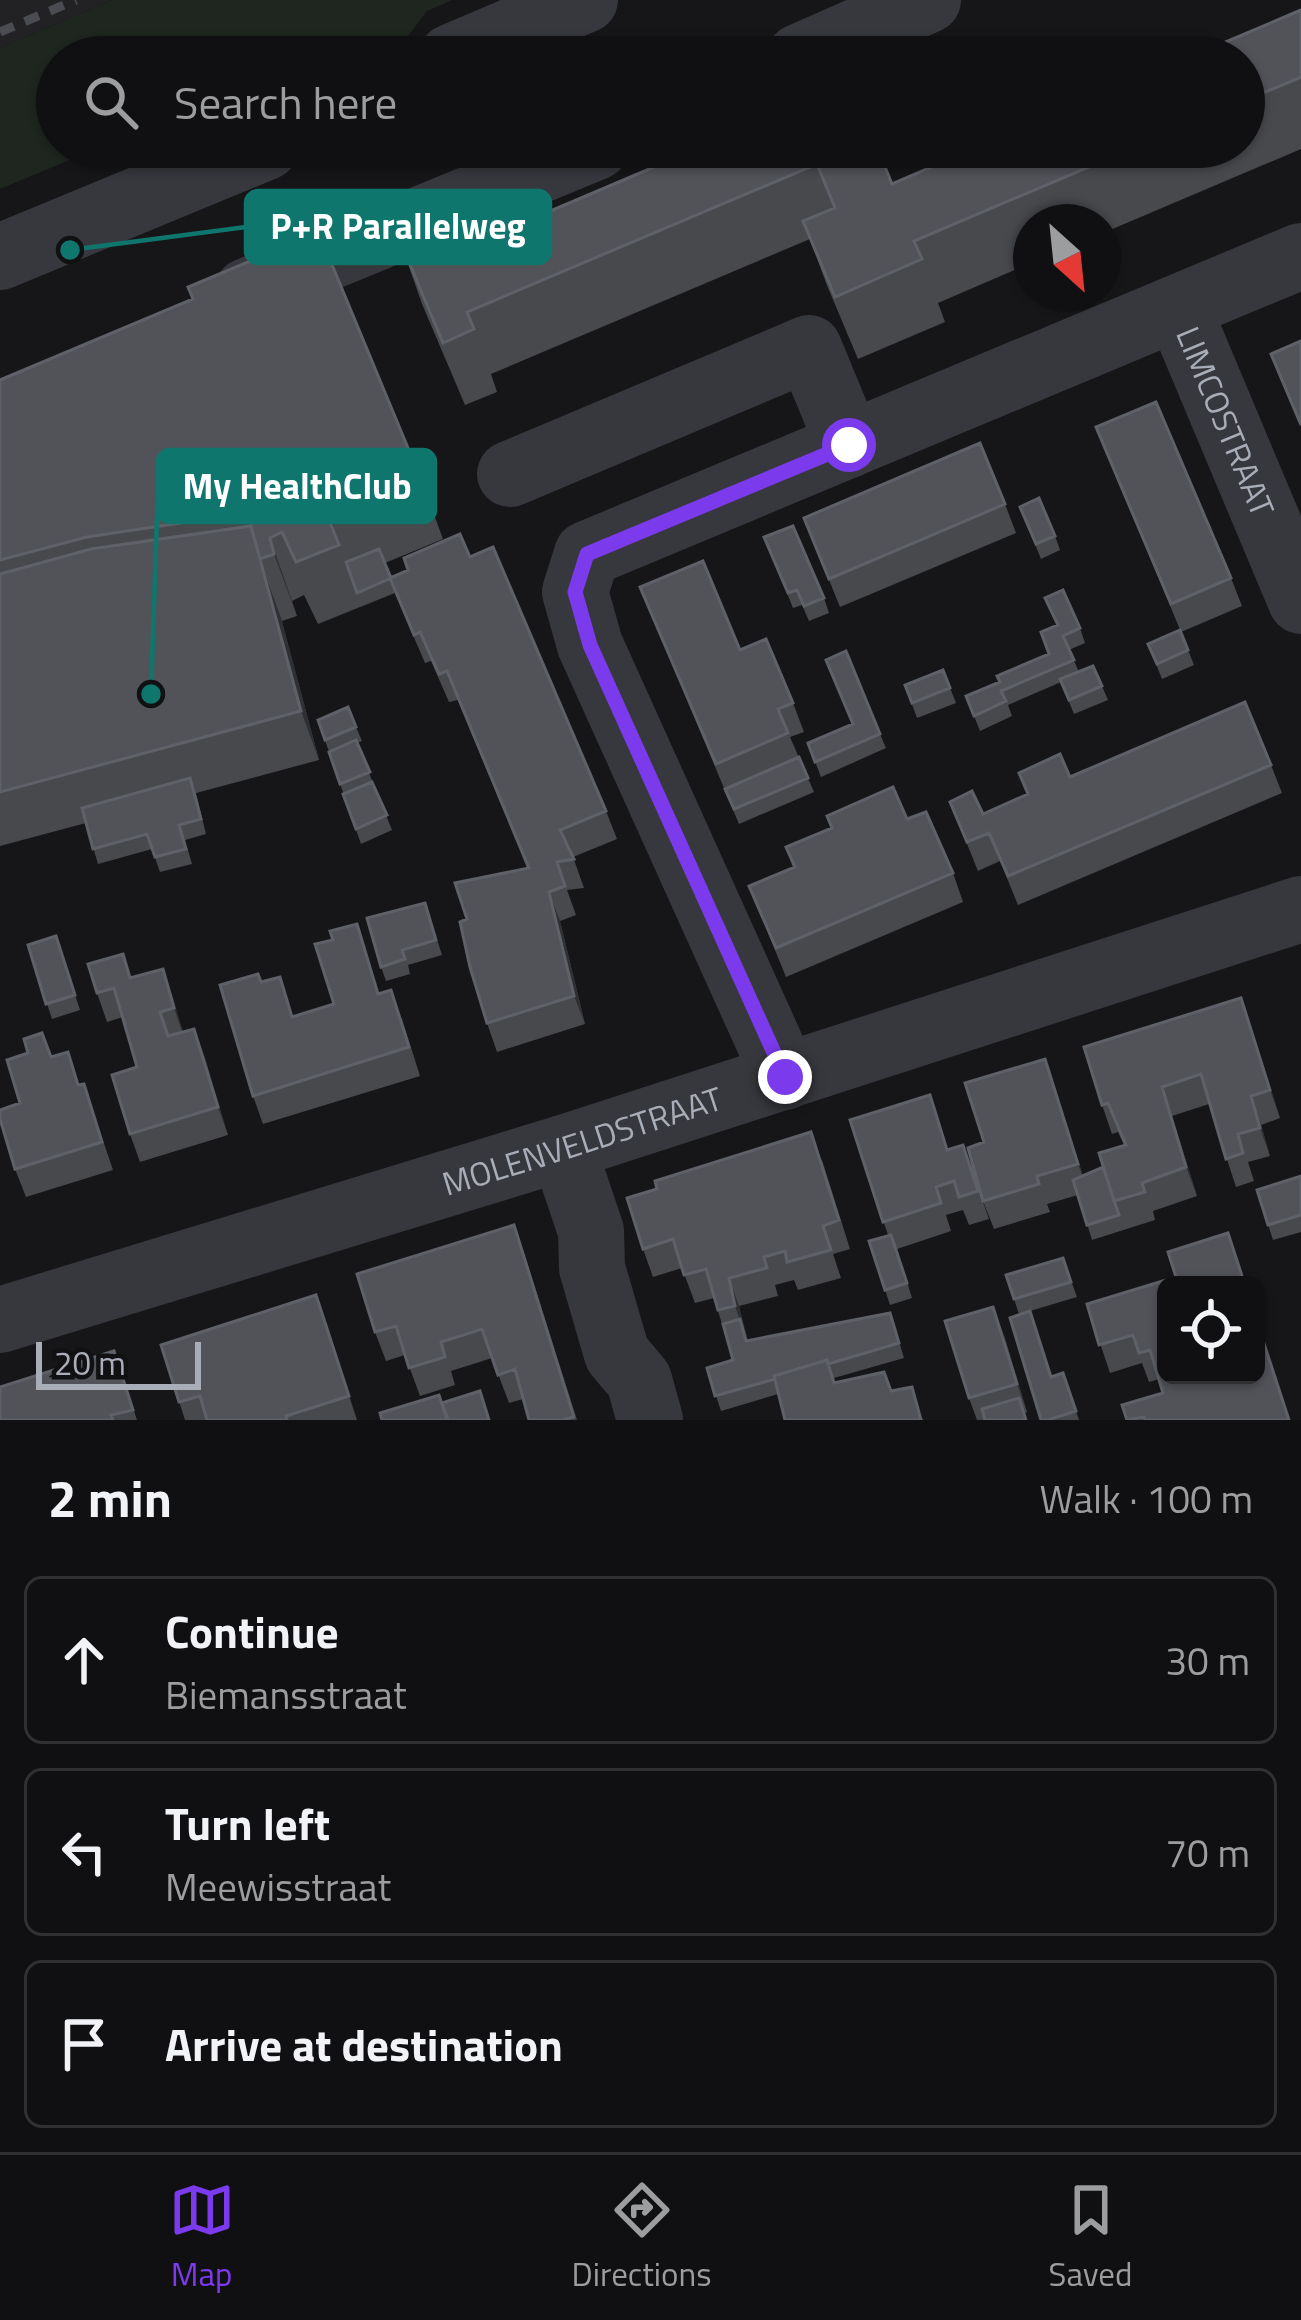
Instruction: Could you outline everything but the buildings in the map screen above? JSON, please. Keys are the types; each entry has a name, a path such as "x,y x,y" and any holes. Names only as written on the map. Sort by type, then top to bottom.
{"street":[{"path":"539,36 585,0"},
{"path":"847,36 928,0"},
{"path":"0,257 215,168"},
{"path":"195,313 542,168"},
{"path":"785,1077 590,645 575,592 587,554 1301,256"},
{"name":"LIMCOSTRAAT","path":"1178,308 1301,601"},
{"path":"510,474 809,348 849,445"},
{"name":"MOLENVELDSTRAAT","path":"0,1320 563,1148 1301,909"},
{"path":"563,1148 591,1231 592,1268 617,1354 639,1380 650,1420"}],"shaded area":[{"path":"0,0 112,0 0,48"},
{"path":"112,0 452,0 427,11 408,36 36,36 36,168 50,168 0,189 0,48"}],"railway":[{"path":"0,32 76,0"}],"place":[{"name":"P+R Parallelweg","path":"70,250"},
{"name":"My HealthClub","path":"151,694"}],"route":[{"path":"785,1077 590,645 575,592 587,554 849,445"}]}
